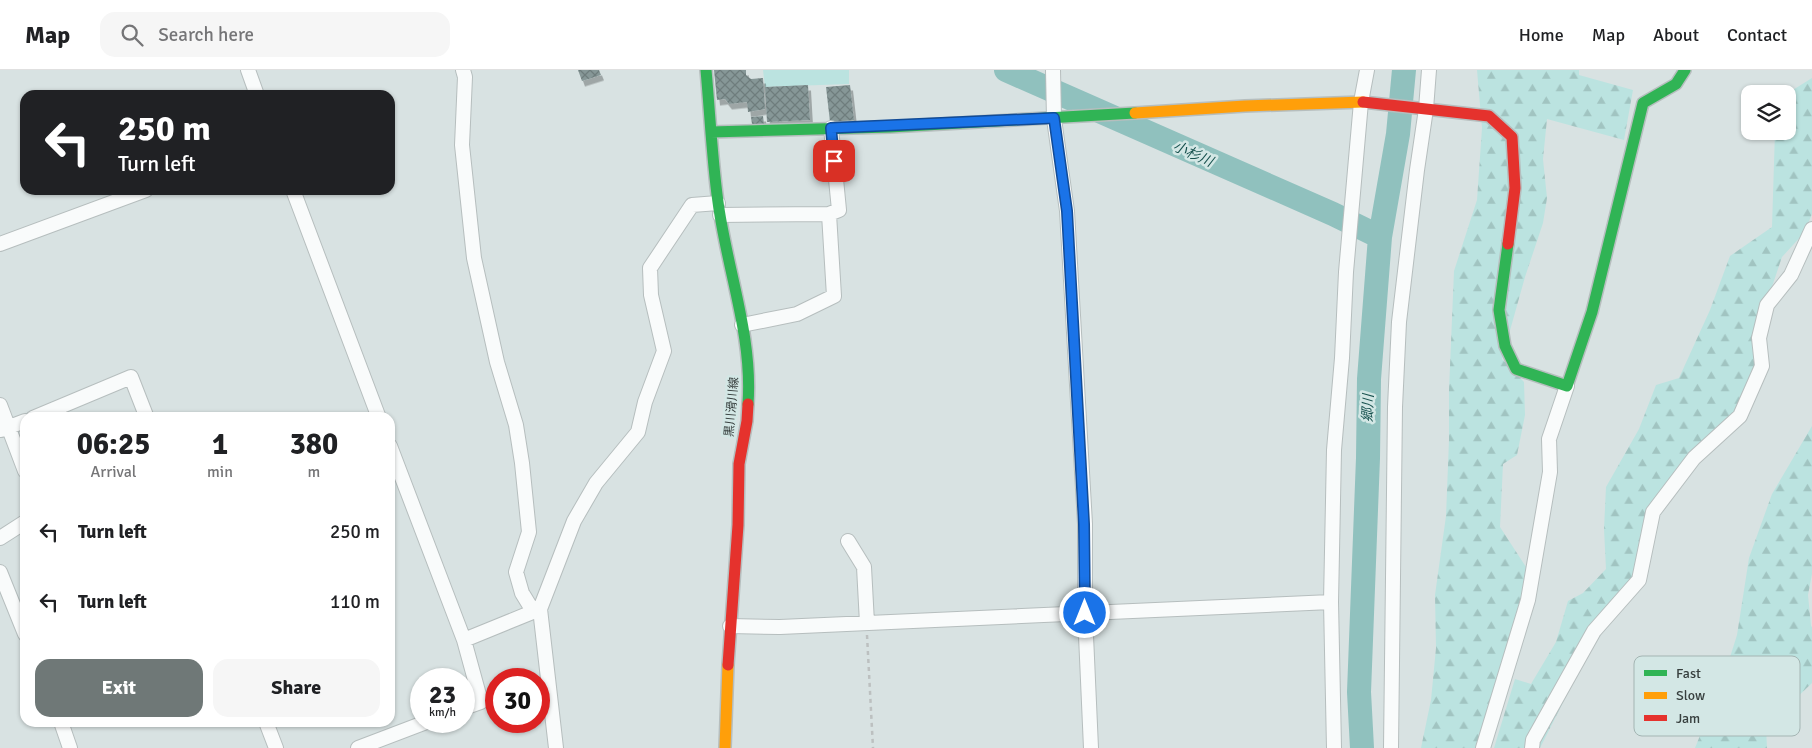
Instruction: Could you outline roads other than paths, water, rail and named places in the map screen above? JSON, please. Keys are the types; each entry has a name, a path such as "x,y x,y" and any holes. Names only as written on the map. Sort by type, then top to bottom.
{"street":[{"path":"248,70 255,90"},
{"path":"463,70 465,77 462,146 474,258 497,362 516,425 522,463 529,532 516,572 522,593 536,610 556,748"},
{"name":"黒川滑川線","path":"706,70 710,132 719,209 742,325 750,379 747,420 739,464 738,525 730,626 725,748"},
{"path":"1053,70 1054,118 1068,221 1084,524 1085,613 1091,748"},
{"path":"1334,748 1331,602 1334,450 1342,358 1346,272 1361,102 1367,70"},
{"path":"1391,748 1395,407 1399,322 1416,170 1426,109 1429,70"},
{"path":"1483,748 1528,600 1550,472 1549,438 1592,312 1643,103 1676,84 1685,70"},
{"path":"710,132 1054,118 1245,106 1361,102 1489,116 1512,137 1515,188 1499,310 1505,346 1516,370 1567,386"},
{"path":"464,640 536,610 574,521 596,483 638,432 645,402 664,350 651,295 650,268 692,205 719,209 829,214 839,210 831,128"},
{"path":"0,244 132,195"},
{"path":"295,195 377,412"},
{"path":"742,325 797,314 834,296 829,214"},
{"path":"1532,748 1533,740 1594,631 1639,580 1653,512 1694,458 1740,416 1762,366 1759,338 1768,305 1791,275 1812,229"},
{"path":"47,412 131,377 145,412"},
{"path":"0,405 4,429 20,461"},
{"path":"4,429 20,423"},
{"path":"395,459 464,640 472,668"},
{"path":"0,538 20,525"},
{"path":"848,541 864,567 867,623"},
{"path":"0,572 20,622"},
{"path":"730,626 780,627 1331,602"},
{"path":"475,680 481,702 475,704"},
{"path":"63,727 70,748"},
{"path":"268,727 276,748"},
{"path":"358,748 410,728"}],"waterway":[{"name":"小杉川","path":"1006,70 1333,214 1380,237"},
{"name":"郷川","path":"1362,748 1359,692 1368,458 1369,379 1380,237 1398,134 1404,70"}]}
